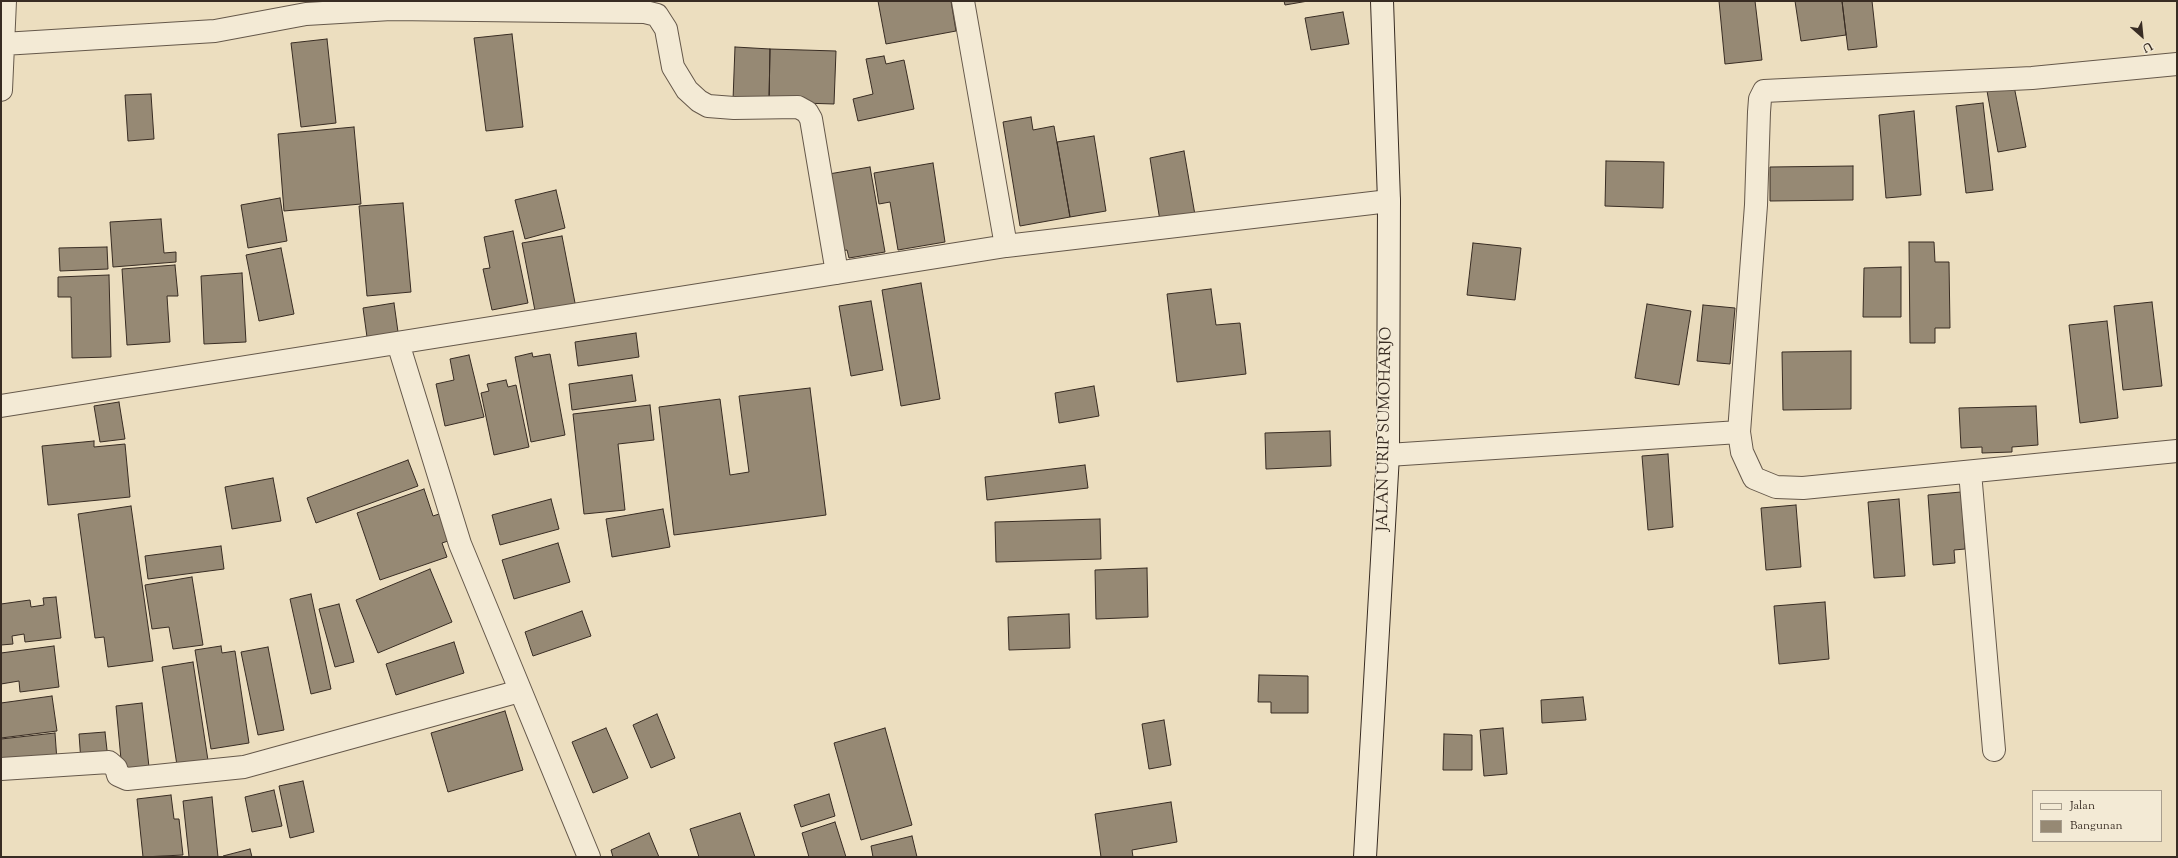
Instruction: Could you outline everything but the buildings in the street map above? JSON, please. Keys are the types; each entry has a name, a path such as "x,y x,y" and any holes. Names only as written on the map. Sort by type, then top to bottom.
{"street":[{"path":"1,90 5,1"},
{"path":"963,1 1006,246"},
{"name":"JALAN URIP SUMOHARJO","path":"1365,857 1388,455 1389,202 1382,1"},
{"path":"3,44 215,31 306,14 391,9 645,12 657,15 666,29 674,67 687,90 699,101 708,106 734,108 798,107 807,112 811,119 837,273"},
{"path":"2177,64 2032,78 1764,91 1759,112 1756,205 1740,432 1742,452 1754,478 1776,487 1803,488 2177,451"},
{"path":"1,406 1006,246 1389,202"},
{"path":"398,343 460,544 589,857"},
{"path":"1388,455 1740,432"},
{"path":"1970,472 1994,750"},
{"path":"1,769 109,762 116,768 118,775 127,779 244,767 520,691"}]}
